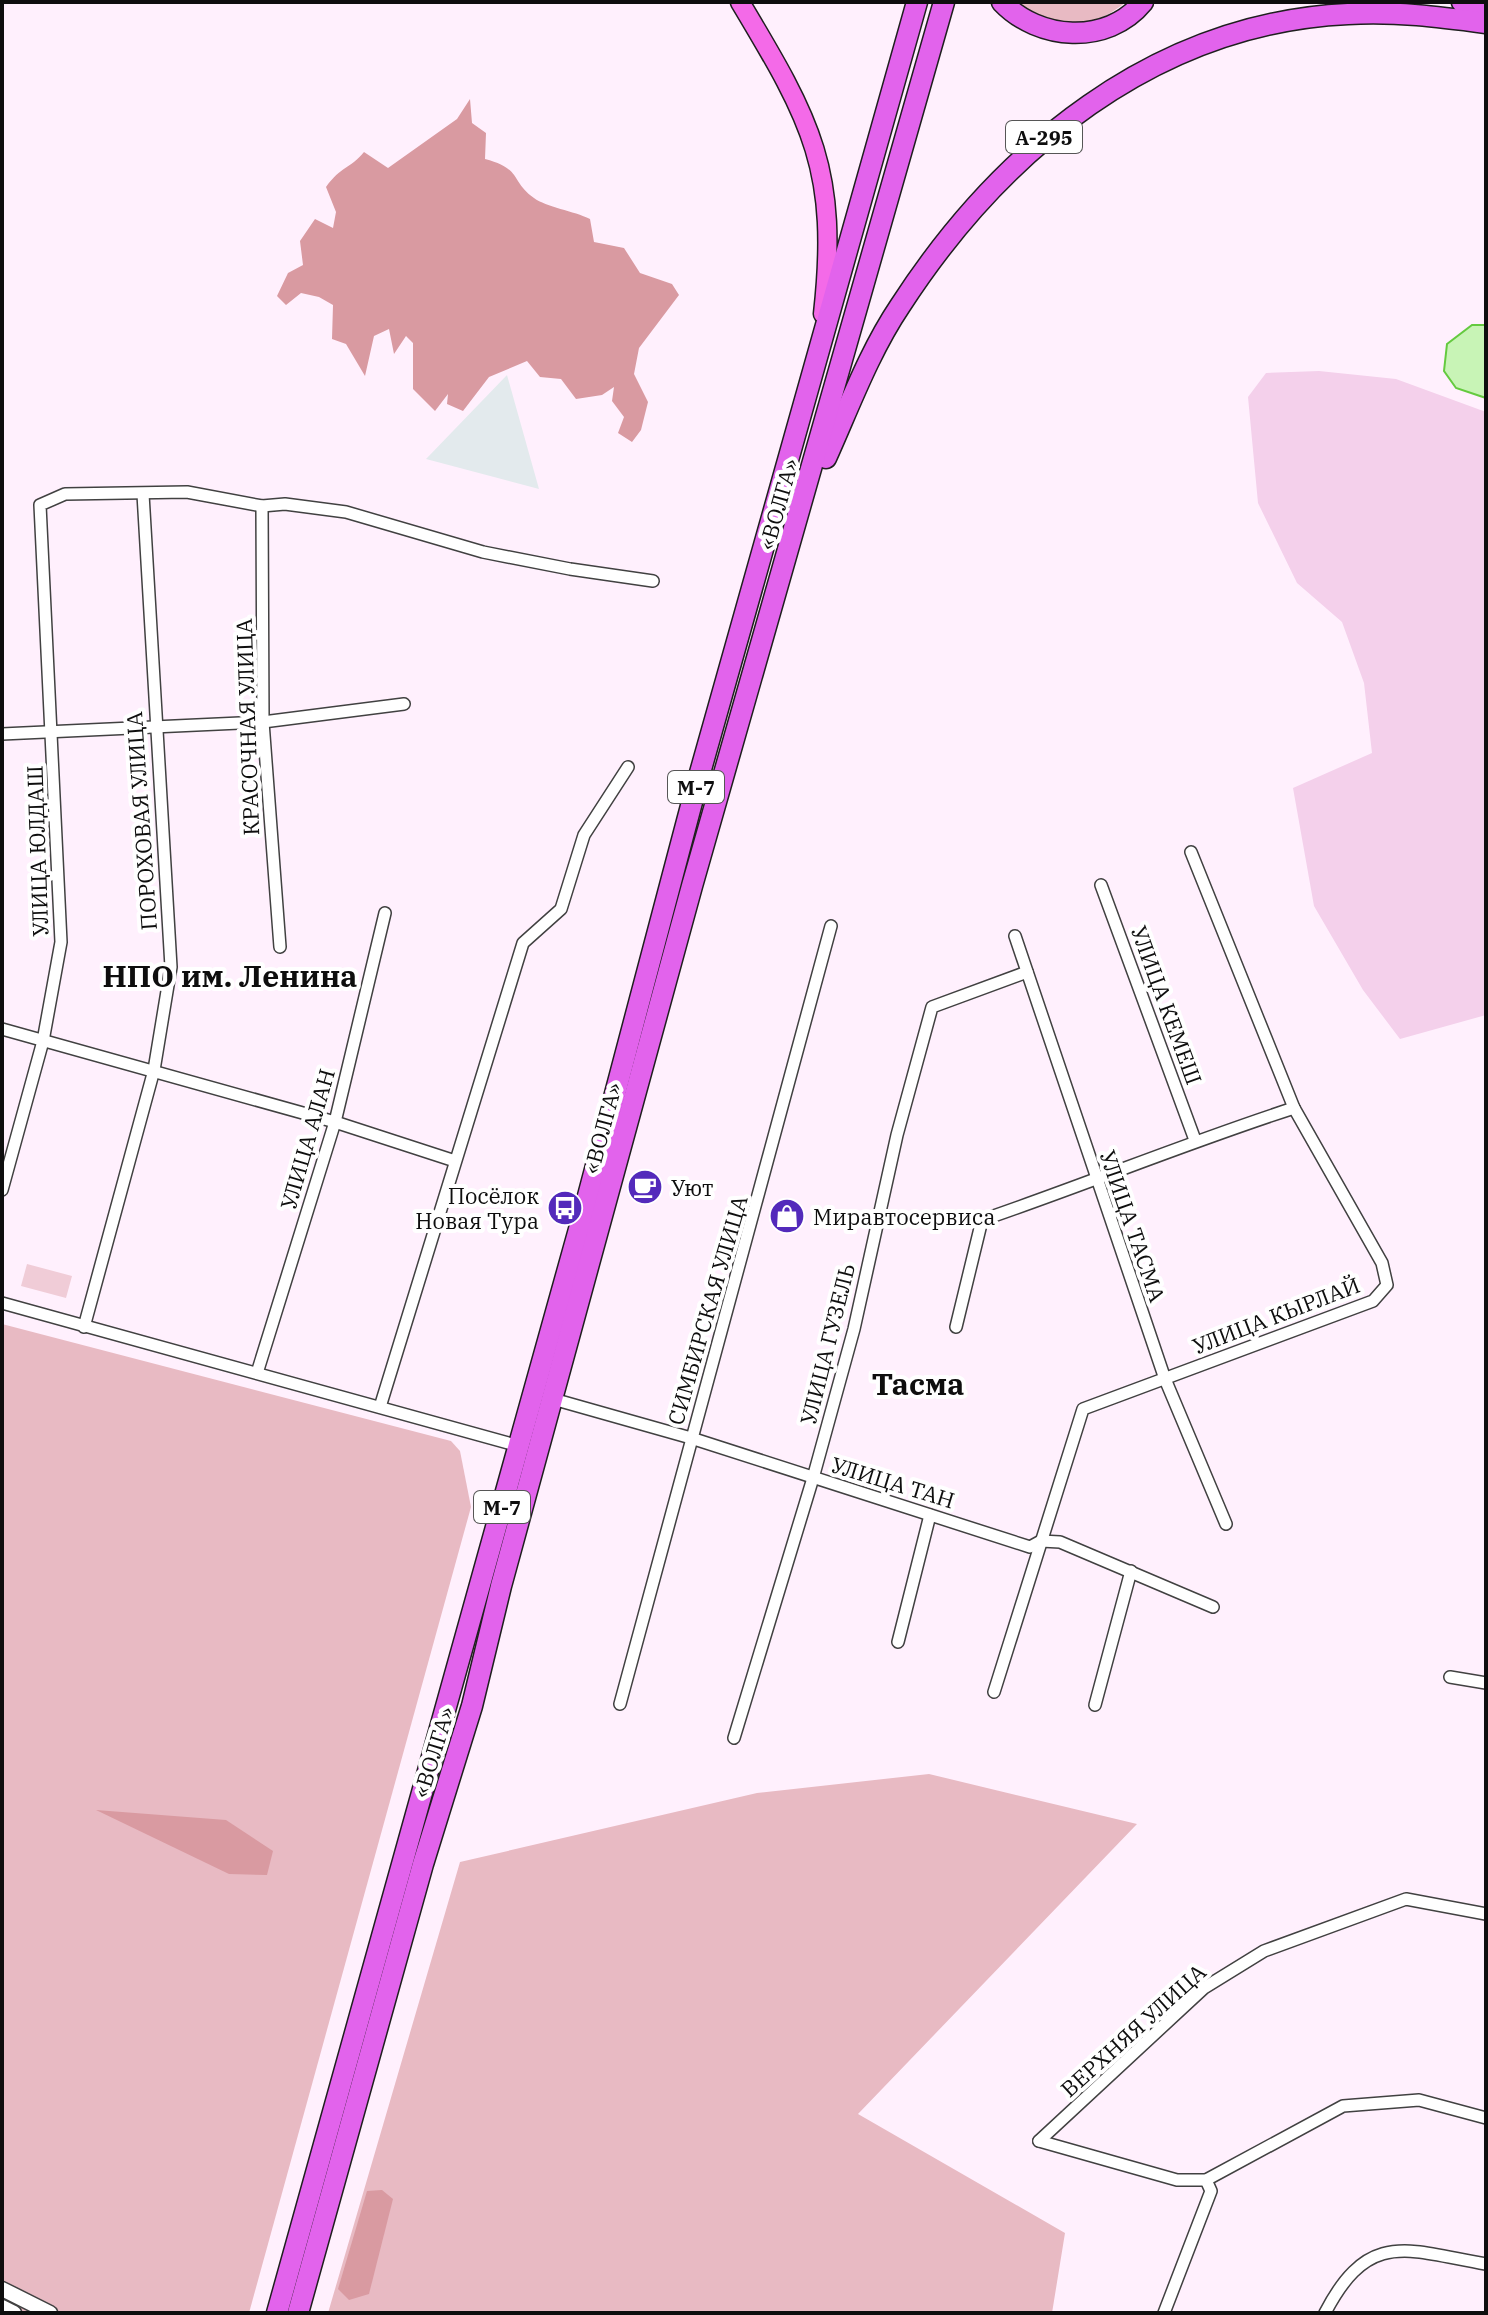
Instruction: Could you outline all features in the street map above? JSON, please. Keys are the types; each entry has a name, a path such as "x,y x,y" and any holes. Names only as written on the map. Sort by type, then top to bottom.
{"highway":[{"name":"«ВОЛГА»","path":"298,2313 413,1862 421,1799 647,981 696,787 917,2"},
{"name":"«ВОЛГА»","path":"277,2313 413,1862 472,1706 501,1586 692,886 944,2"},
{"path":"1002,2 1014,15 1039,28 1067,34 1121,21 1143,2"},
{"path":"1462,2 1486,10"},
{"name":"А-295","path":"795,532 869,363 899,307 976,203 1042,138 1083,107 1158,63 1253,29 1303,18 1400,13 1486,23"}],"main road":[{"path":"740,2 789,84 810,128 822,167 827,244 817,361"}],"street":[{"path":"143,494 187,492 262,506 285,504 346,512 483,552 653,581"},
{"name":"УЛИЦА ЮЛДАШ","path":"2,1190 43,1041 61,942 40,505 65,494 143,494"},
{"name":"ПОРОХОВАЯ УЛИЦА","path":"84,1327 154,1070 171,967 143,494"},
{"name":"КРАСОЧНАЯ УЛИЦА","path":"262,506 263,722 280,947"},
{"path":"2,734 263,722 404,704"},
{"path":"380,1407 523,943 561,909 584,835 628,767"},
{"name":"УЛИЦА КЫРЛАЙ","path":"1041,1541 1083,1409 1373,1301 1387,1285 1382,1263 1294,1108 1191,852"},
{"name":"УЛИЦА КЕМЕШ","path":"1101,885 1195,1140"},
{"name":"УЛИЦА АЛАН","path":"257,1373 335,1122 385,913"},
{"name":"СИМБИРСКАЯ УЛИЦА","path":"620,1704 831,926"},
{"name":"УЛИЦА ТАСМА","path":"1015,936 1165,1379 1226,1524"},
{"name":"УЛИЦА ГУЗЕЛЬ","path":"734,1738 813,1478 854,1329 897,1135 932,1007 1027,972"},
{"path":"2,1029 335,1122 455,1161"},
{"path":"956,1327 982,1220 1096,1181 1195,1140 1294,1108"},
{"path":"2,1303 519,1446"},
{"name":"УЛИЦА ТАН","path":"553,1399 691,1438 1030,1547 1041,1541 1060,1542 1213,1607"},
{"path":"898,1642 930,1515"},
{"path":"994,1692 1041,1541"},
{"path":"1095,1705 1131,1571"},
{"path":"1450,1677 1486,1683"},
{"name":"ВЕРХНЯЯ УЛИЦА","path":"1206,2180 1177,2180 1039,2141 1204,1988 1264,1951 1406,1899 1486,1914"},
{"path":"1164,2313 1211,2191 1206,2180 1343,2106 1419,2100 1486,2118"},
{"path":"1325,2313 1356,2269 1378,2255 1399,2248 1486,2264"},
{"path":"2,2289 50,2313"},
{"path":"2,2307 14,2313"}],"shaded area":[{"path":"1013,2 1126,2 1097,19 1070,23 1042,16"},
{"path":"470,99 472,123 486,133 485,159 511,171 527,192 539,201 590,219 594,242 624,248 640,273 672,284 679,295 639,348 634,374 648,402 641,430 632,442 618,433 624,417 612,401 614,387 602,395 576,399 561,379 540,377 527,361 489,377 463,411 447,404 448,394 435,411 413,389 413,343 406,336 394,354 389,329 374,336 365,376 346,344 332,339 333,305 319,297 301,293 286,305 277,296 288,273 303,265 300,241 315,219 333,228 336,212 326,187 336,175 364,152 388,168 457,119"},
{"path":"1472,325 1486,325 1486,398 1456,388 1444,371 1447,344"},
{"path":"1319,371 1396,379 1486,412 1486,1015 1400,1039 1363,990 1314,906 1293,788 1372,753 1364,683 1342,622 1297,583 1258,503 1248,397 1266,373"},
{"path":"507,375 539,489 426,459"},
{"path":"27,1264 72,1276 66,1298 21,1286"},
{"path":"2,1324 451,1441 460,1451 471,1507 249,2313 2,2313"},
{"path":"929,1774 1137,1824 858,2114 1065,2233 1052,2313 328,2313 460,1862 757,1793"},
{"path":"96,1810 226,1820 273,1851 267,1875 229,1874"},
{"path":"382,2190 393,2199 369,2294 349,2300 338,2289 367,2191"}],"place":[{"name":"Уют","path":"645,1187"},
{"name":"Посёлок Новая Тура","path":"565,1208"},
{"name":"Миравтосервиса","path":"787,1216"}],"district":[{"name":"НПО им. Ленина","path":"230,975"},
{"name":"Тасма","path":"918,1383"}]}
